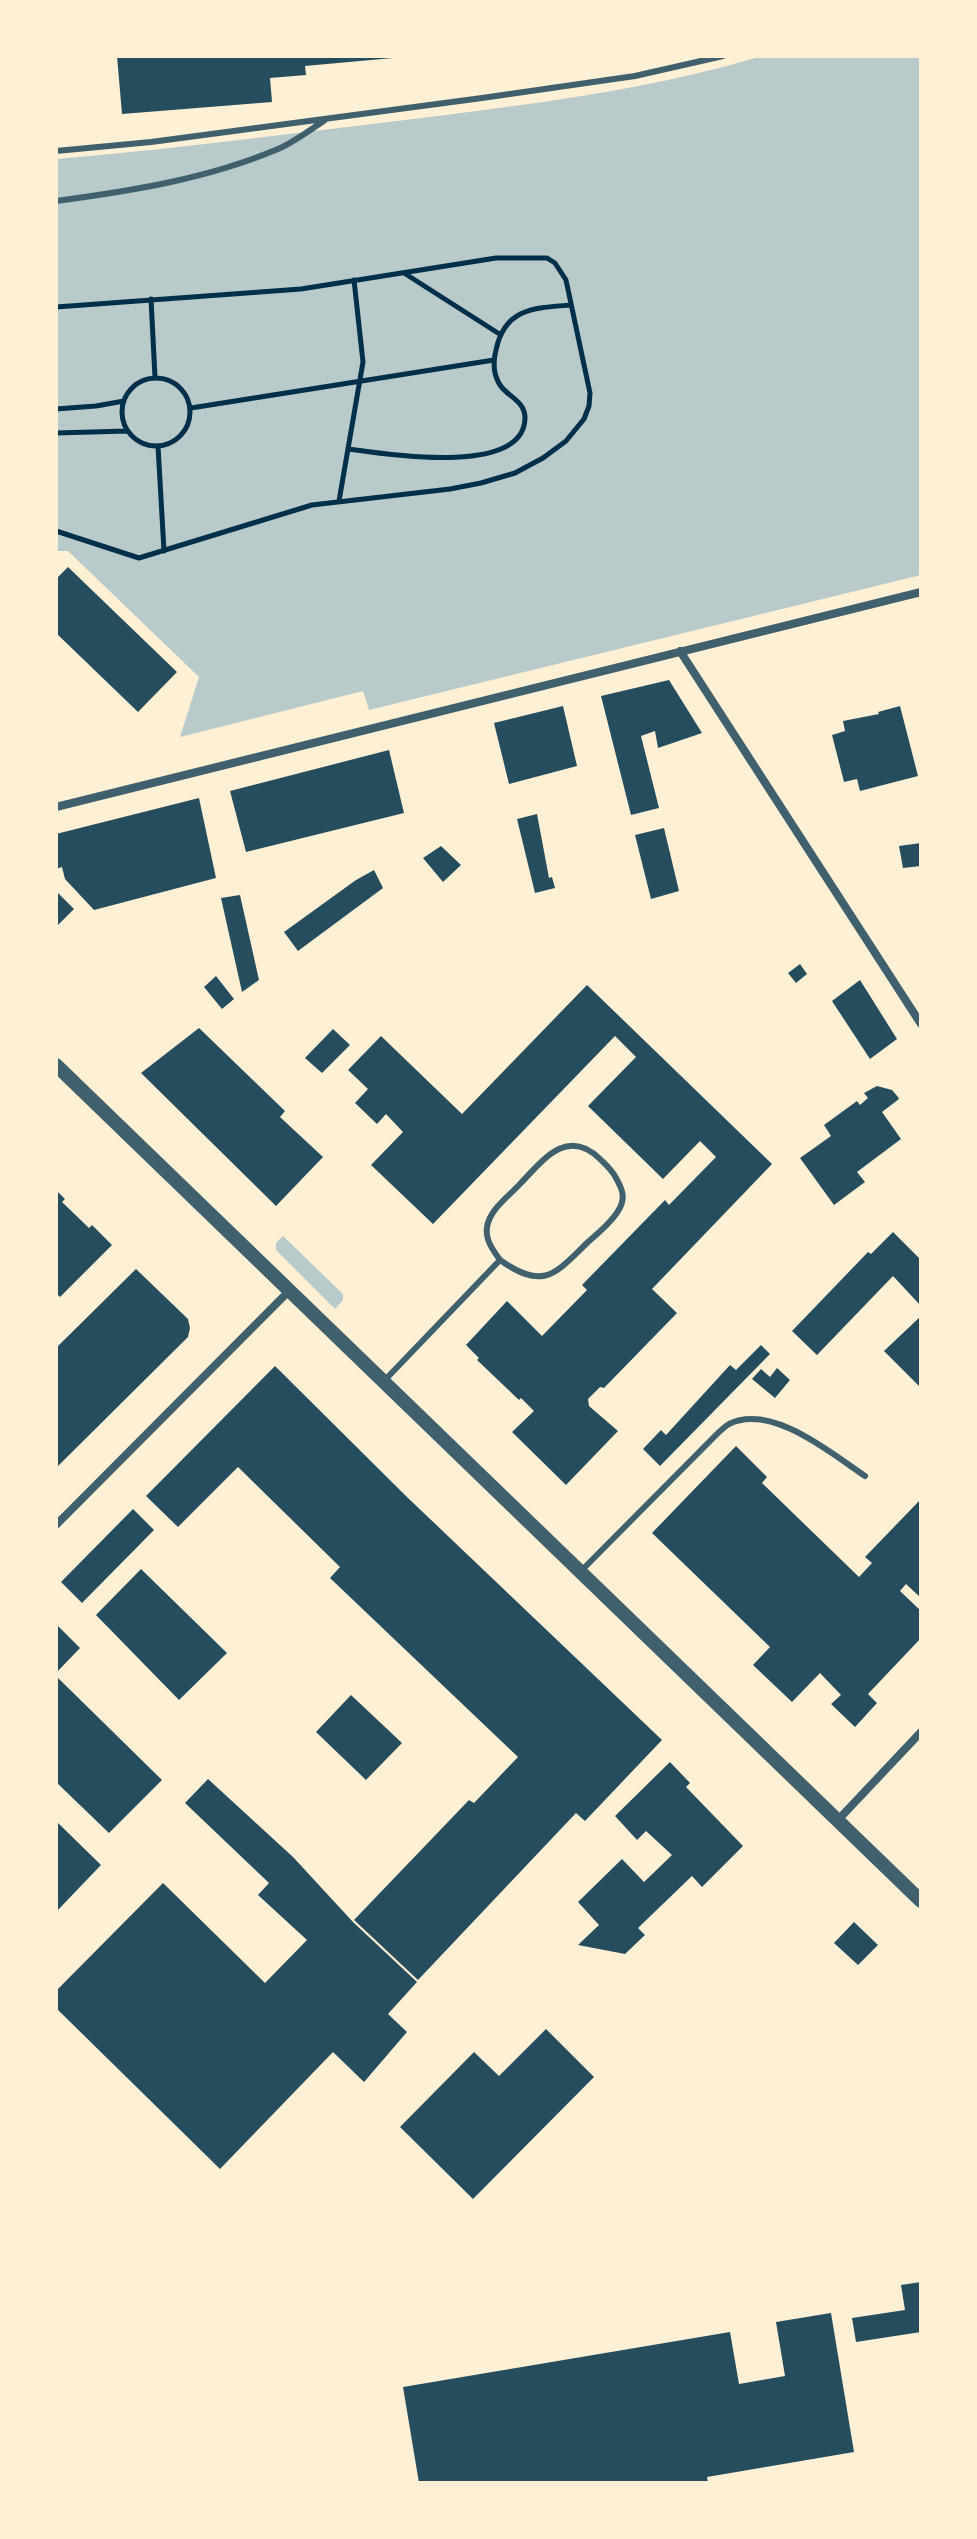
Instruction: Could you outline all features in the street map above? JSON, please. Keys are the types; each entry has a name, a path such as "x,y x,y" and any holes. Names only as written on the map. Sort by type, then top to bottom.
{"street":[{"path":"56,807 921,592"},
{"path":"680,651 921,1024"},
{"path":"56,1065 921,1901"},
{"path":"56,1525 289,1291"},
{"path":"838,1820 921,1732"}],"lane":[{"path":"56,151 151,142 635,76 723,56"},
{"path":"56,201 129,191 209,172 279,148 328,118"},
{"path":"577,1146 591,1151 614,1173 623,1190 623,1203 616,1216 558,1271 530,1277 500,1260 490,1246 486,1230 491,1214 549,1154 562,1147 577,1146"},
{"path":"383,1382 500,1260"},
{"path":"580,1572 730,1424 744,1420 769,1421 794,1429 865,1476"}],"path":[{"path":"56,307 301,289 496,258 547,258 555,263 566,280 590,393 584,419 566,441 515,473 481,483 312,505 139,558 56,531"},
{"path":"403,272 501,335"},
{"path":"339,501 363,362 354,280"},
{"path":"151,299 155,377"},
{"path":"348,449 401,457 487,455 514,441 523,428 523,410 496,377 494,360 501,335 508,322 519,314 534,308 571,305"},
{"path":"191,408 494,360"},
{"path":"155,377 168,379 179,386 191,408 189,423 182,435 171,443 158,446 133,438 122,414 124,401 131,389 141,381 155,377"},
{"path":"56,409 124,401"},
{"path":"56,433 128,431"},
{"path":"158,446 164,551"}],"shaded area":[{"path":"762,56 921,56 921,575 369,710 363,691 180,737 199,677 68,551 56,551 56,159 231,141 540,102 674,79"},
{"path":"283,1236 343,1294 343,1300 335,1309 276,1250 276,1243"}],"building":[{"path":"117,56 393,58 305,66 306,75 270,78 272,102 122,114"},
{"path":"68,567 177,672 138,712 56,633 56,579"},
{"path":"669,680 702,733 658,748 655,731 641,736 659,808 631,815 601,696"},
{"path":"563,706 577,766 509,784 494,723"},
{"path":"900,706 918,776 860,791 857,779 844,782 832,735 845,731 843,721"},
{"path":"389,750 404,813 246,852 230,791"},
{"path":"199,798 216,878 94,910 65,879 62,867 56,869 56,834"},
{"path":"537,814 549,878 552,877 555,888 535,893 517,819"},
{"path":"664,828 679,891 651,899 635,835"},
{"path":"921,843 921,866 903,868 899,846"},
{"path":"441,846 461,865 443,882 423,858"},
{"path":"374,870 383,888 298,951 284,932"},
{"path":"56,891 74,909 56,927"},
{"path":"240,895 259,980 242,992 221,898"},
{"path":"800,964 807,974 796,983 788,973"},
{"path":"216,976 234,999 222,1009 204,987"},
{"path":"860,980 897,1039 870,1059 832,1001"},
{"path":"587,985 772,1164 652,1289 677,1313 604,1388 600,1387 588,1399 589,1406 618,1431 566,1485 512,1432 534,1411 477,1360 479,1358 466,1345 507,1301 542,1336 587,1290 582,1285 665,1200 669,1205 716,1157 700,1141 663,1179 588,1106 636,1057 615,1036 433,1224 371,1165 403,1132 386,1114 377,1124 355,1103 368,1089 348,1070 381,1036 462,1114"},
{"path":"199,1028 285,1111 280,1117 323,1157 276,1206 141,1073"},
{"path":"333,1029 350,1045 322,1073 305,1058"},
{"path":"877,1086 892,1090 899,1099 882,1112 901,1139 857,1172 865,1182 834,1205 800,1158 831,1136 824,1125 857,1101 860,1105 868,1098 864,1093"},
{"path":"56,1190 65,1199 62,1202 112,1245 60,1297 56,1293"},
{"path":"893,1232 921,1260 921,1306 893,1276 817,1355 792,1331 868,1252 871,1254"},
{"path":"136,1269 188,1319 188,1337 56,1468 56,1348"},
{"path":"921,1316 921,1388 884,1351"},
{"path":"761,1345 770,1354 660,1466 643,1449 661,1430 666,1435 730,1365 736,1370"},
{"path":"275,1366 407,1497 662,1740 585,1821 576,1813 418,1980 354,1920 469,1800 474,1803 518,1757 330,1578 340,1567 238,1467 178,1527 146,1496"},
{"path":"777,1368 790,1380 775,1398 752,1379 761,1369 770,1377"},
{"path":"736,1446 767,1477 762,1483 859,1577 872,1563 865,1557 921,1499 921,1598 906,1584 900,1591 921,1611 921,1638 868,1694 877,1703 855,1727 831,1704 841,1695 820,1673 792,1702 753,1665 770,1647 652,1533"},
{"path":"133,1509 154,1530 82,1603 61,1582"},
{"path":"141,1569 227,1653 179,1700 96,1615"},
{"path":"56,1624 80,1648 56,1673"},
{"path":"56,1676 162,1780 109,1833 56,1782"},
{"path":"351,1695 402,1743 366,1780 316,1732"},
{"path":"670,1762 690,1783 686,1787 743,1846 702,1887 692,1876 638,1928 645,1935 625,1954 578,1945 599,1925 578,1902 622,1859 644,1882 672,1855 646,1831 637,1840 615,1816"},
{"path":"208,1779 293,1857 353,1922 417,1982 388,2014 407,2032 364,2082 333,2052 220,2169 56,2008 56,1991 163,1883 265,1983 307,1940 258,1895 269,1883 185,1803"},
{"path":"56,1821 101,1865 56,1912"},
{"path":"854,1922 878,1945 858,1965 834,1943"},
{"path":"546,2029 594,2077 473,2199 400,2127 474,2052 499,2076"},
{"path":"921,2282 921,2332 856,2342 852,2318 905,2310 901,2285"},
{"path":"831,2313 854,2452 707,2477 708,2483 419,2483 403,2387 730,2332 739,2384 785,2376 776,2322"}]}
